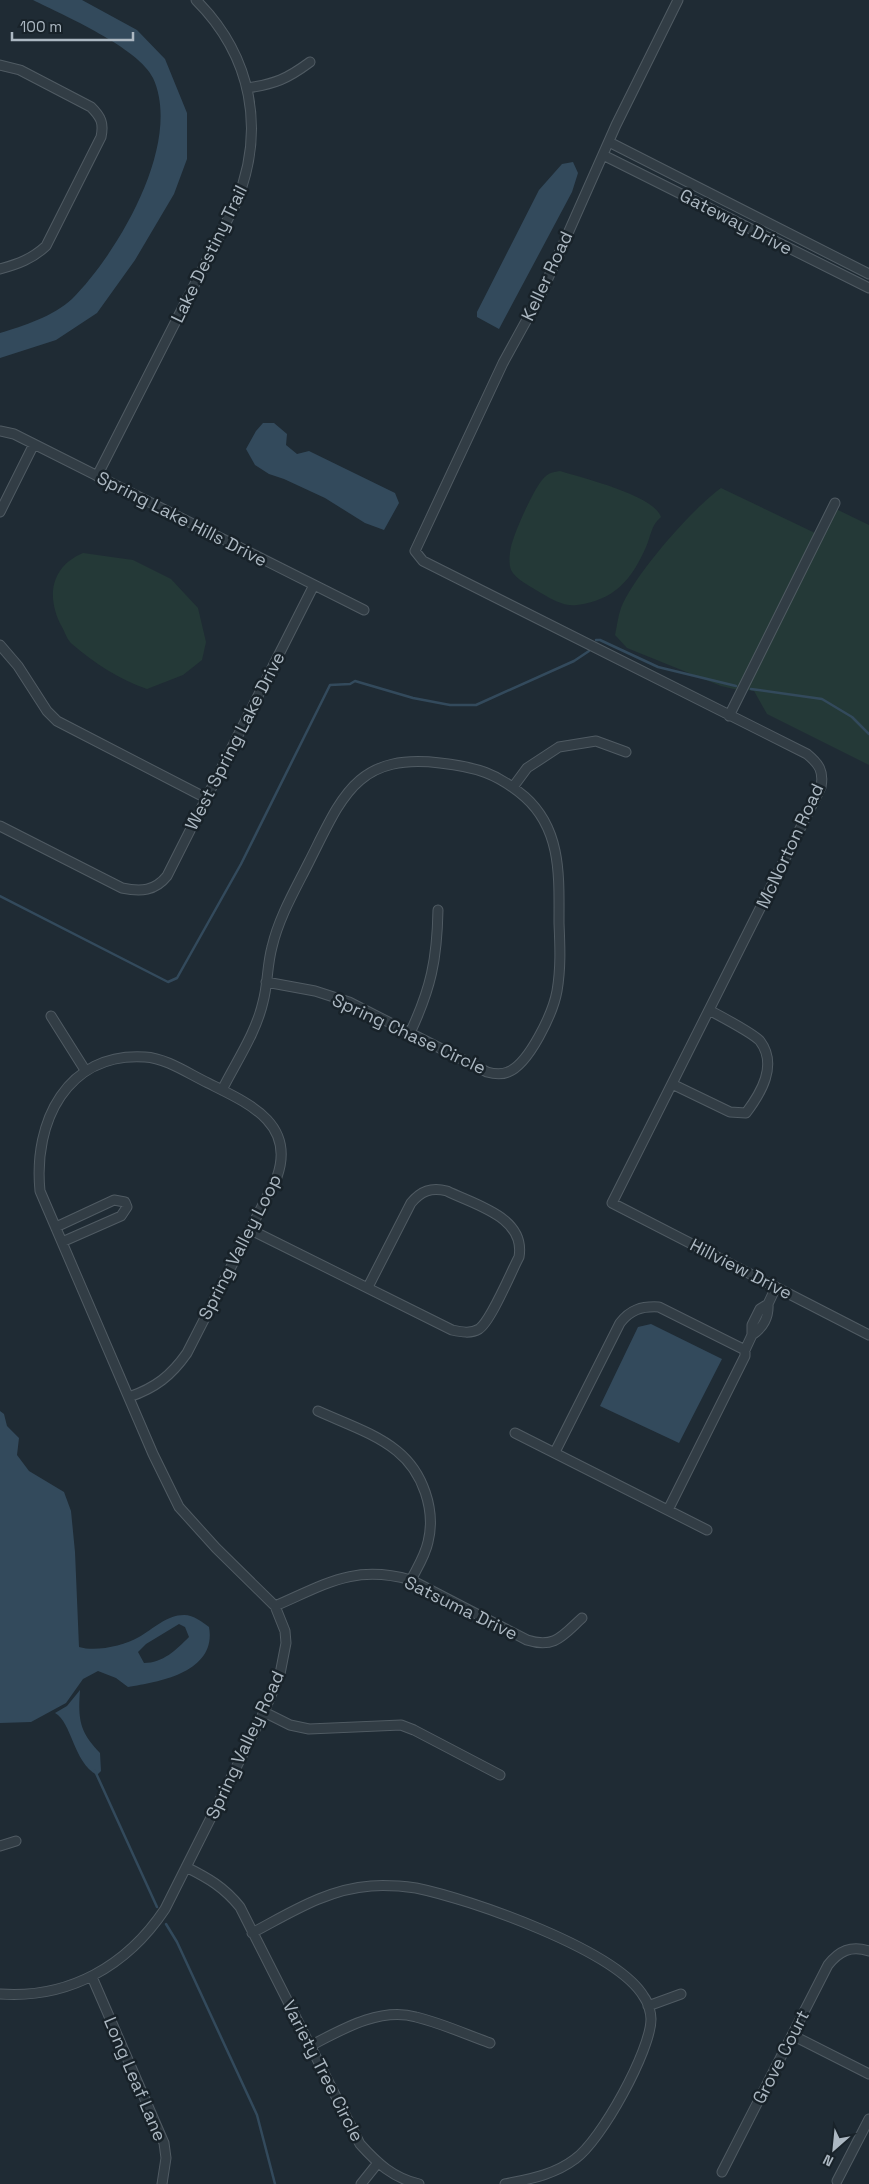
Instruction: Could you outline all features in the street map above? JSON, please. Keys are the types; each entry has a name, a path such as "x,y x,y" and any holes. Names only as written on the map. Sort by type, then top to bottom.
{"street":[{"name":"Lake Destiny Trail","path":"97,476 236,203 247,176 251,118 247,88 240,62 211,15 196,0"},
{"name":"Keller Road","path":"415,551 502,363 542,292 609,142 678,0"},
{"path":"247,88 274,84 291,76 310,62"},
{"path":"0,65 20,70 91,107 100,115 103,126 101,137 46,246 36,255 22,262 0,269"},
{"name":"Gateway Drive","path":"609,142 869,274"},
{"name":"Gateway Drive","path":"603,155 869,288"},
{"name":"Spring Lake Hills Drive","path":"0,430 14,434 364,610"},
{"path":"0,512 34,444"},
{"path":"729,716 835,503"},
{"name":"McNorton Road","path":"415,551 423,561 808,754 818,763 823,778 821,787 612,1203"},
{"name":"West Spring Lake Drive","path":"0,826 122,888 138,891 149,890 160,885 167,876 314,585"},
{"path":"0,645 18,666 47,711 57,721 206,798"},
{"path":"513,787 528,768 559,747 596,741 626,752"},
{"name":"Spring Chase Circle","path":"222,1090 264,1001 266,982 272,947 284,912 337,808 348,791 362,779 397,762 417,760 467,766 491,773 513,787 533,804 548,827 558,861 560,972 552,1009 527,1056 507,1072 495,1074 487,1072 348,1002 315,991 266,982"},
{"path":"410,1034 426,998 434,972 438,943 438,910"},
{"path":"672,1084 730,1112 746,1113 760,1094 766,1078 767,1059 759,1041 709,1010"},
{"path":"51,1016 85,1070"},
{"name":"Spring Valley Loop","path":"146,1056 167,1063 222,1090 265,1116 275,1129 280,1144 281,1167 251,1230 187,1353 176,1369 162,1383 129,1398 40,1191 40,1156 49,1119 68,1085 85,1070 101,1061 146,1056"},
{"path":"251,1230 452,1330 466,1333 479,1329 487,1320 519,1257 521,1247 519,1237 506,1220 447,1191 438,1189 428,1190 418,1194 411,1203 368,1287"},
{"path":"56,1227 114,1200 125,1202 127,1206 121,1216 62,1242"},
{"name":"Hillview Drive","path":"612,1203 869,1336"},
{"path":"752,1335 760,1330 769,1314 768,1304 776,1287"},
{"path":"668,1510 745,1356 745,1350 752,1335 752,1325 760,1309 768,1304"},
{"path":"555,1452 620,1323 628,1313 646,1306 658,1307 745,1350"},
{"path":"756,1317 765,1321"},
{"name":"Spring Valley Road","path":"0,1994 44,1993 68,1987 92,1977 113,1965 152,1929 165,1909 264,1712 285,1659 286,1631 276,1606 216,1548 179,1507 153,1454 129,1398"},
{"path":"318,1411 381,1441 397,1451 409,1463 419,1480 430,1507 430,1525 424,1555 410,1580"},
{"path":"515,1433 707,1530"},
{"name":"Satsuma Drive","path":"276,1606 339,1578 371,1573 390,1574 410,1580 538,1644 548,1644 556,1641 582,1618"},
{"path":"264,1712 290,1725 310,1729 400,1725 414,1730 500,1775"},
{"path":"0,1846 16,1841"},
{"name":"Variety Tree Circle","path":"186,1866 213,1880 226,1890 240,1907 350,2128 360,2144 377,2164 394,2175 419,2184"},
{"path":"252,1933 306,1904 339,1892 370,1886 416,1888 496,1911 528,1923 611,1964 632,1981 645,1998 648,2006 651,2017 648,2035 642,2054 604,2126 592,2143 577,2158 563,2168 540,2176 504,2184"},
{"name":"Grove Court","path":"722,2172 828,1966 836,1955 847,1949 860,1948 869,1951"},
{"name":"Long Leaf Lane","path":"92,1977 164,2143 166,2158 162,2184"},
{"path":"648,2006 681,1994"},
{"path":"310,2046 352,2024 394,2015 415,2016 490,2042"},
{"path":"792,2035 869,2074"},
{"path":"837,2182 869,2120"},
{"path":"361,2184 377,2164"}],"green space":[{"path":"560,471 616,488 632,495 656,509 661,517 653,527 648,543 634,570 620,587 601,599 577,605 558,602 520,580 511,570 510,563 510,551 513,540 532,496 546,476"},
{"path":"721,488 815,533 738,690 721,686 627,648 615,635 621,608 638,578 680,526"},
{"path":"836,509 869,525 869,765 767,714 754,691 747,690"},
{"path":"83,553 133,560 171,579 198,608 206,642 202,660 183,675 147,689 127,681 108,670 72,644 67,638 57,616 53,595 54,584 64,566"}],"water":[{"path":"33,0 82,0 137,30 165,59 187,113 187,159 174,194 135,260 97,313 56,340 0,358 0,333 38,320 65,305 90,279 108,254 126,226 141,196 153,164 159,133 160,104 153,78 145,67 133,55 99,33"},
{"path":"573,162 578,173 572,192 499,329 477,317 477,312 539,190 562,164"},
{"path":"263,423 274,423 287,434 286,445 297,454 309,451 395,493 399,503 384,530 365,523 325,498 269,474 255,465 246,449"},
{"path":"651,1324 722,1359 679,1443 600,1406 638,1327"},
{"path":"0,1411 4,1414 7,1426 19,1438 17,1455 29,1471 64,1492 71,1511 75,1552 79,1647 93,1649 125,1643 139,1637 172,1617 184,1615 194,1617 209,1627 209,1642 204,1654 196,1664 184,1672 156,1682 128,1687 116,1678 98,1671 83,1679 66,1703 31,1722 0,1723","holes":["179,1624 185,1627 189,1637 179,1647 157,1661 144,1663 138,1652 146,1644"]},
{"path":"80,1690 79,1709 81,1724 88,1738 100,1753 101,1771 97,1775 83,1761 61,1718 55,1713 67,1706"}],"waterway":[{"path":"596,640 600,640 658,667 736,686"},
{"path":"0,896 168,982 177,978 241,864 330,685 350,684 355,681 413,698 450,705 476,705 574,661 589,651"},
{"path":"751,689 822,699 852,717 869,734"},
{"path":"95,1771 157,1907"},
{"path":"166,1924 177,1942 257,2115 275,2184"}]}
